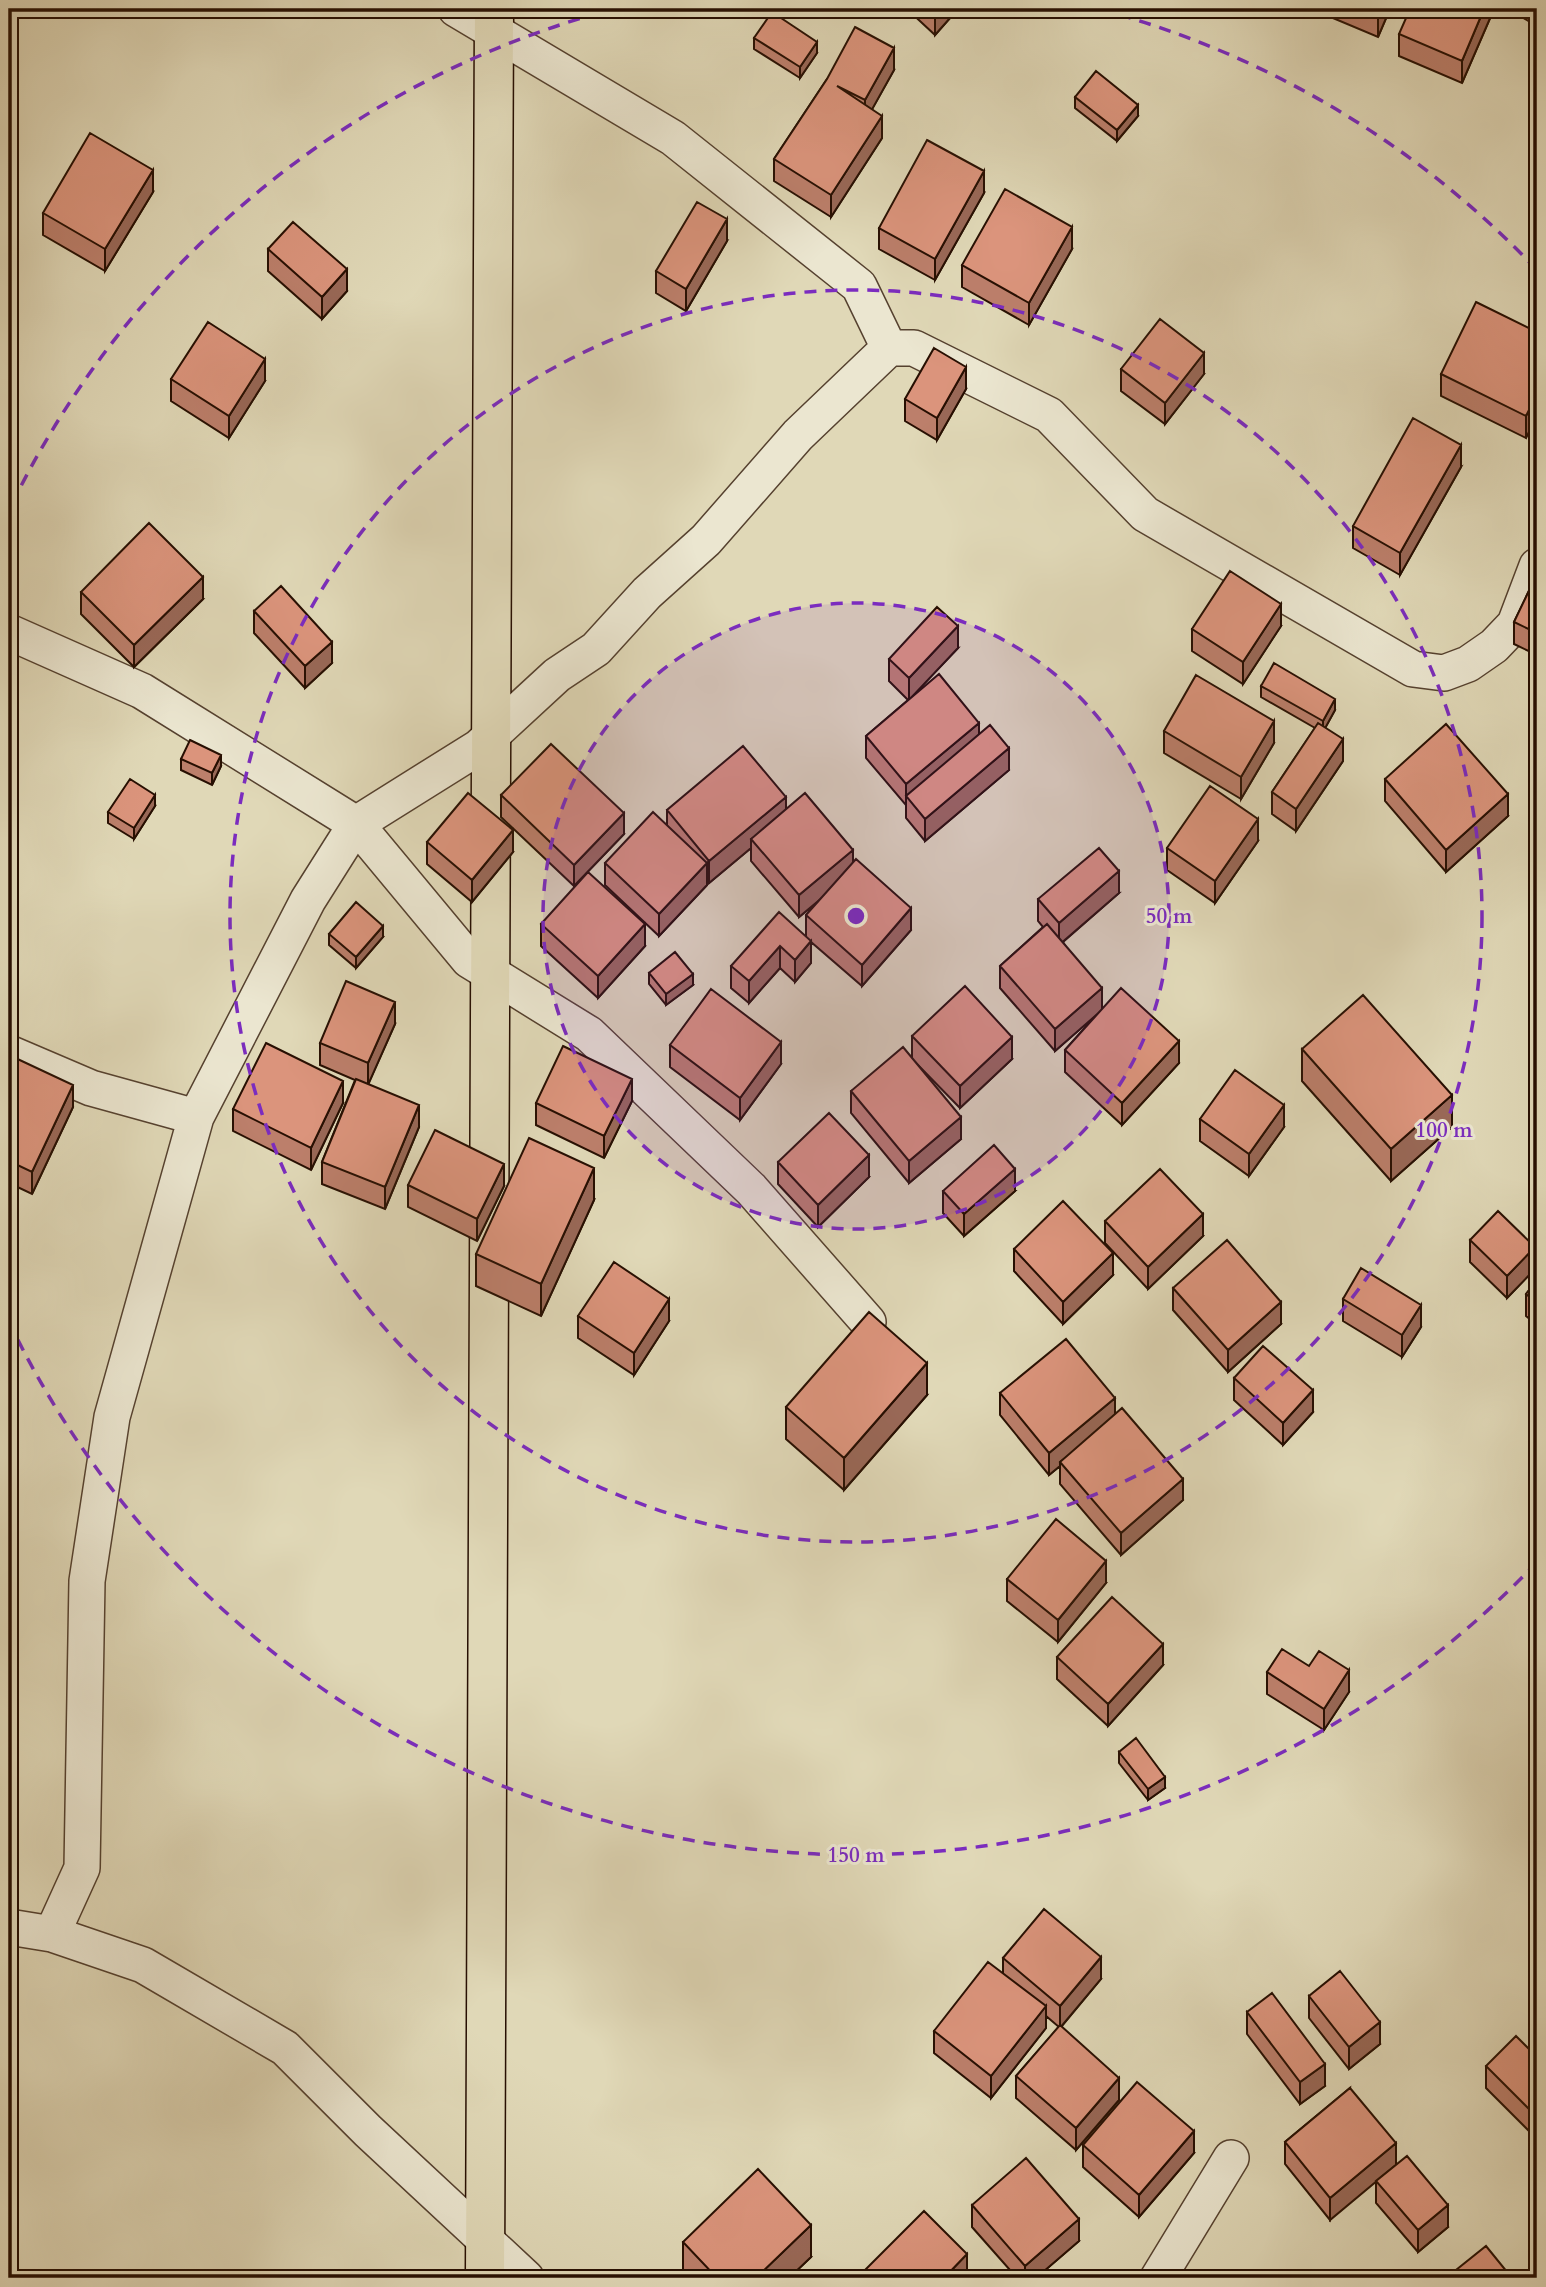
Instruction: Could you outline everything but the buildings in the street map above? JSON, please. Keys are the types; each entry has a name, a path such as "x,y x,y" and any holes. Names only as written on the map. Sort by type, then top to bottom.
{"highway":[{"path":"485,2278 494,9"}],"street":[{"path":"456,9 673,138 859,286 889,348"},
{"path":"52,1934 82,1868 88,1581 112,1417 196,1117 308,900 356,824 479,747 557,676 596,649 647,593 706,540 798,435 889,348 914,348 1049,415 1145,514 1413,669 1444,673 1468,664 1494,646 1515,624 1537,566"},
{"path":"9,632 142,691 356,824 469,960 589,1034 751,1189 868,1322"},
{"path":"9,1053 91,1088 196,1117"},
{"path":"9,1927 52,1934 143,1965 285,2048 368,2131 526,2278"},
{"path":"1158,2278 1231,2158"}]}
